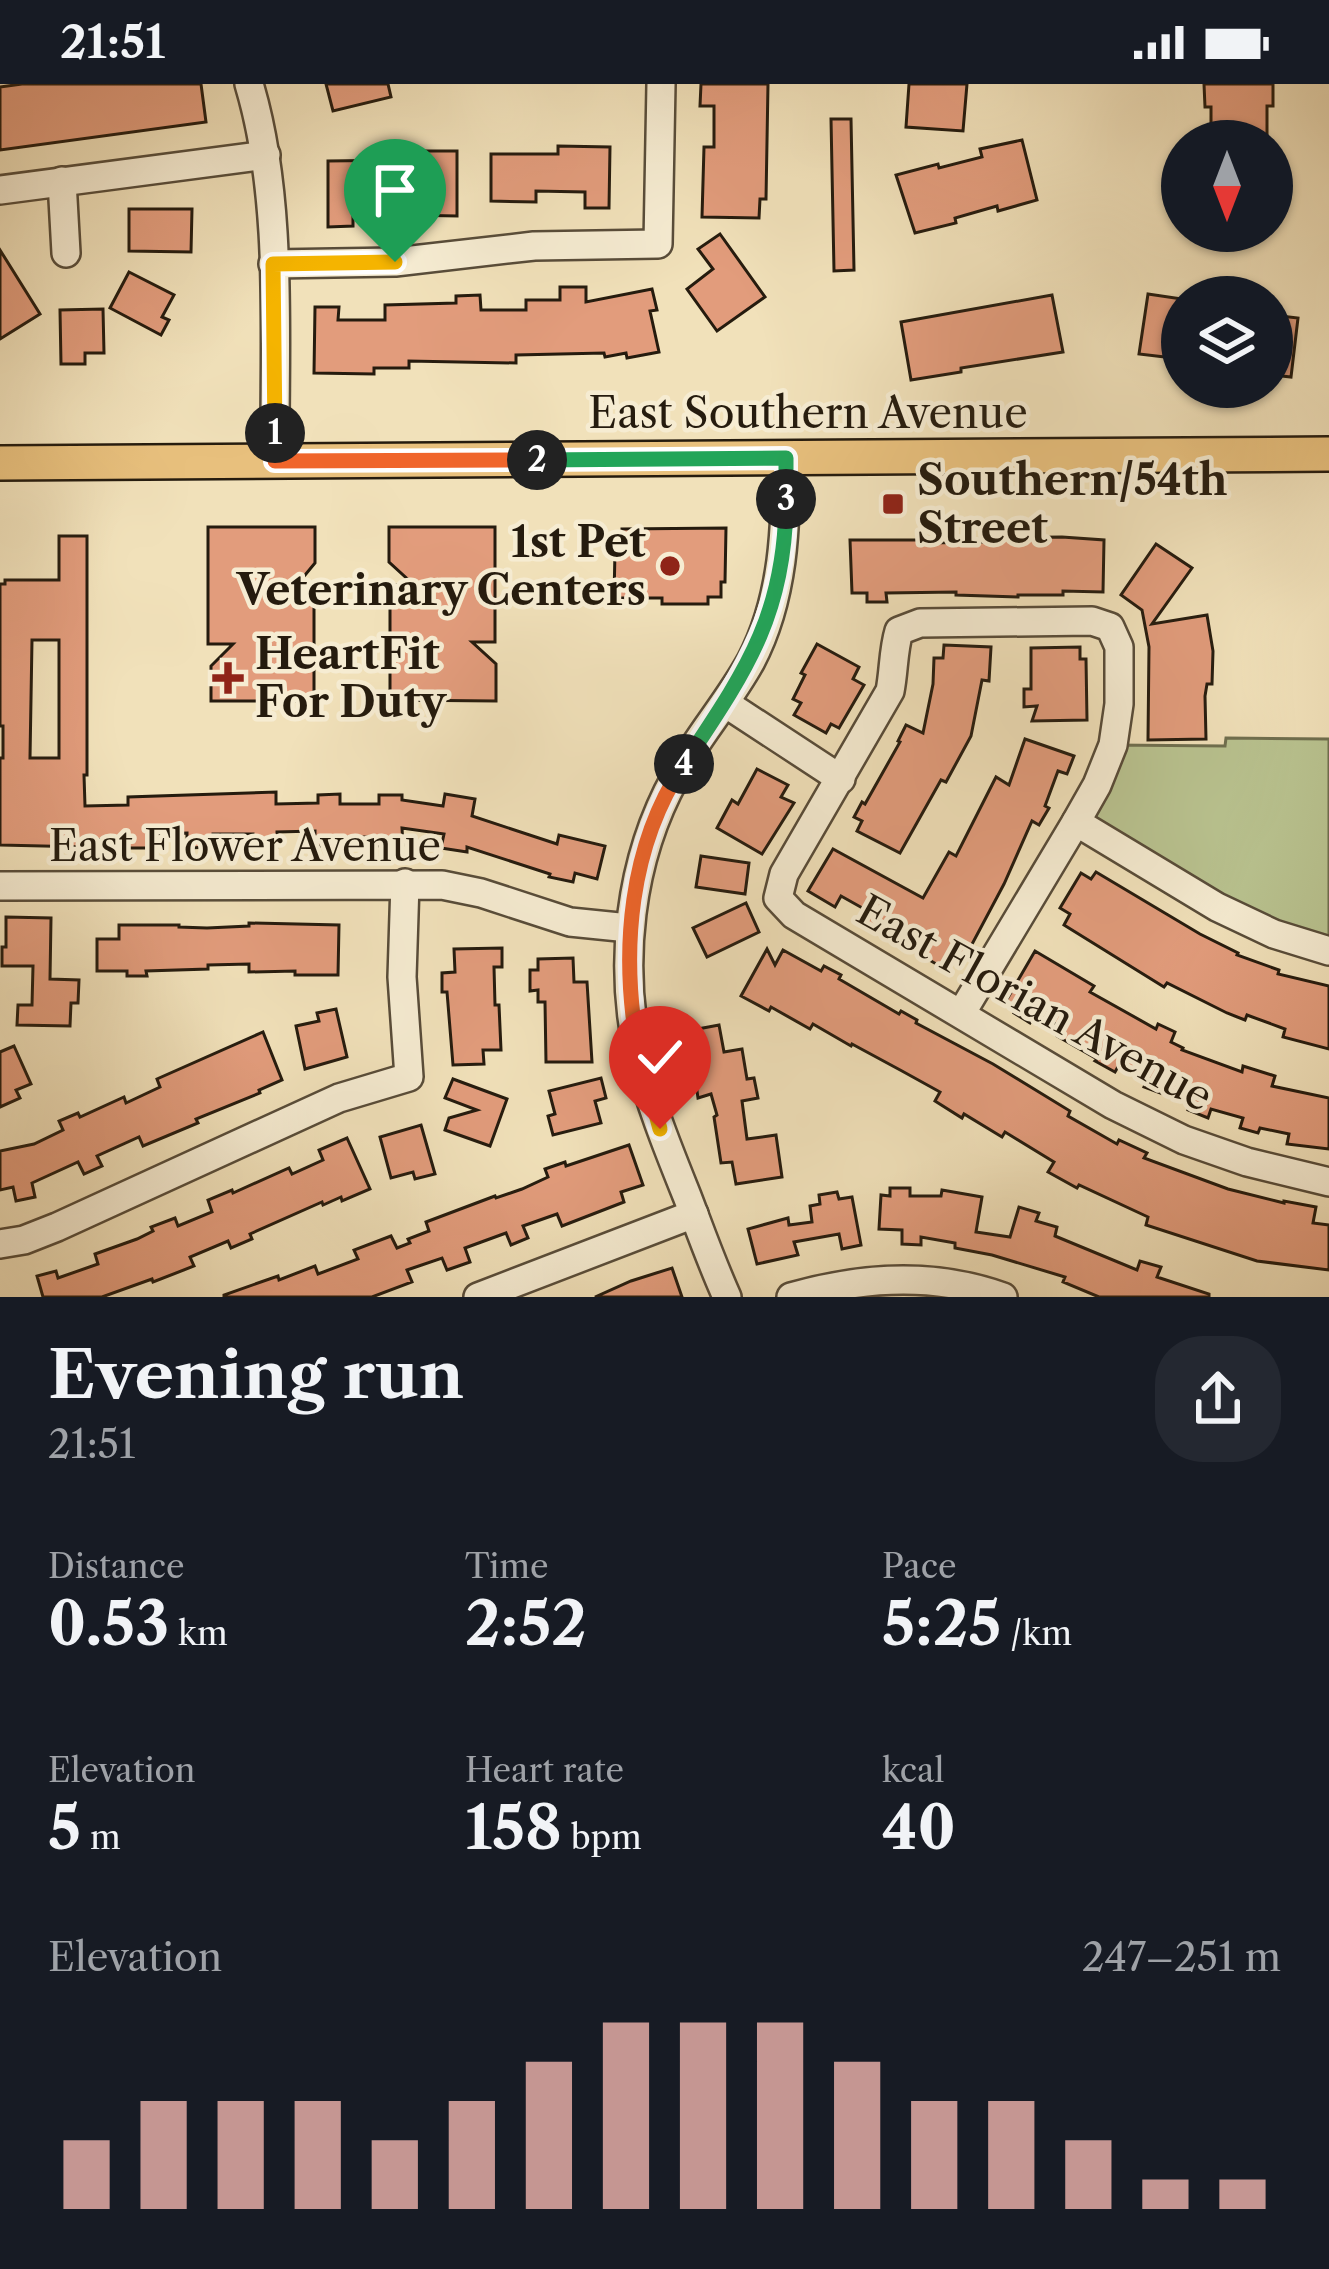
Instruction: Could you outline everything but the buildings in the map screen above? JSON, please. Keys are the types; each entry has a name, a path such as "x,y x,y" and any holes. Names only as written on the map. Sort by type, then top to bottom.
{"main road":[{"name":"East Southern Avenue","path":"0,463 1329,454"}],"street":[{"path":"249,84 266,155 273,264 275,461"},
{"path":"273,264 395,262 534,246 658,244 661,84"},
{"path":"0,190 266,155"},
{"path":"62,181 66,254"},
{"path":"727,1297 660,1129 639,1058 629,1000 629,928 644,848 662,807 676,776 752,659 772,609 786,520 786,458"},
{"path":"724,703 841,778 890,691 892,653 899,631 920,623 1092,621 1110,627 1119,646 1113,746 1097,785 961,1015"},
{"name":"East Florian Avenue","path":"841,778 784,874 778,898 794,915 1113,1105 1184,1141 1329,1182"},
{"path":"1076,822 1217,907 1274,934 1329,951"},
{"path":"0,1244 57,1227 339,1098 409,1077 402,977 405,883"},
{"name":"East Flower Avenue","path":"0,886 442,885 570,922 629,928"},
{"path":"478,1297 694,1214"},
{"path":"791,1297 879,1279 937,1281 1003,1297"}],"green space":[{"path":"1226,738 1329,739 1329,951 1076,822 1113,745 1225,746"}],"place":[{"name":"Southern/54th Street","path":"893,504"},
{"name":"1st Pet Veterinary Centers","path":"670,566"},
{"name":"HeartFit For Duty","path":"228,678"}],"route":[{"path":"395,262 273,264 275,461 786,458 786,520 772,609 752,659 676,776 644,848 629,928 629,1000 639,1058 660,1129"}]}
